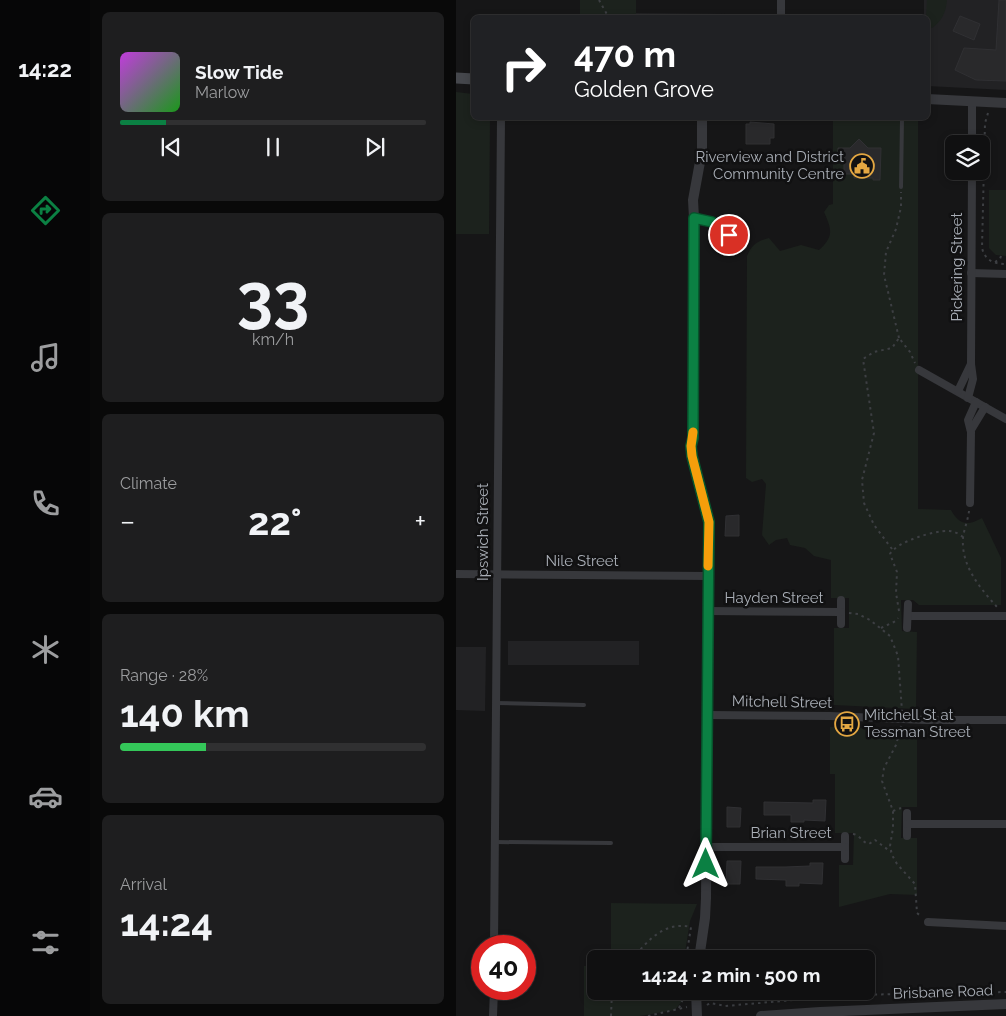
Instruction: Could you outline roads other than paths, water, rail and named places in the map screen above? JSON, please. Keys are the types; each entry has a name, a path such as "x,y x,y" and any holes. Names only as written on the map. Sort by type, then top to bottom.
{"main road":[{"path":"456,78 471,79"}],"street":[{"path":"781,0 781,15"},
{"path":"930,99 1006,103"},
{"path":"972,102 972,135"},
{"name":"Ipswich Street","path":"494,935 501,120"},
{"path":"700,950 706,911 709,522 691,446 693,438 694,218 692,200 702,151 702,120"},
{"path":"694,218 706,158 709,120"},
{"name":"Pickering Street","path":"968,398 973,379 971,364 972,180"},
{"path":"694,218 712,222 743,246"},
{"path":"971,273 1006,274"},
{"name":"Pickering Street","path":"958,391 971,364"},
{"path":"919,370 1006,419"},
{"path":"971,432 969,419 976,402"},
{"path":"970,503 971,427 985,407"},
{"name":"Nile Street","path":"456,574 708,576"},
{"name":"Hayden Street","path":"841,600 841,624"},
{"path":"908,604 908,628"},
{"name":"Hayden Street","path":"708,611 841,612"},
{"path":"908,616 1006,616"},
{"name":"Mitchell Street","path":"708,715 1006,720"},
{"path":"907,813 907,836"},
{"path":"907,824 1006,824"},
{"name":"Brian Street","path":"845,836 845,859"},
{"name":"Brian Street","path":"707,847 845,847"},
{"path":"928,922 1006,926"},
{"path":"494,1000 494,1016"},
{"path":"696,1000 697,1016"},
{"name":"Brisbane Road","path":"761,1016 1006,1004"}],"lane":[{"path":"901,187 902,120"},
{"path":"496,704 584,705"},
{"path":"495,842 611,843"}],"place":[{"name":"Riverview and District Community Centre","path":"862,166"},
{"name":"Mitchell St at Tessman Street","path":"847,724"}]}
